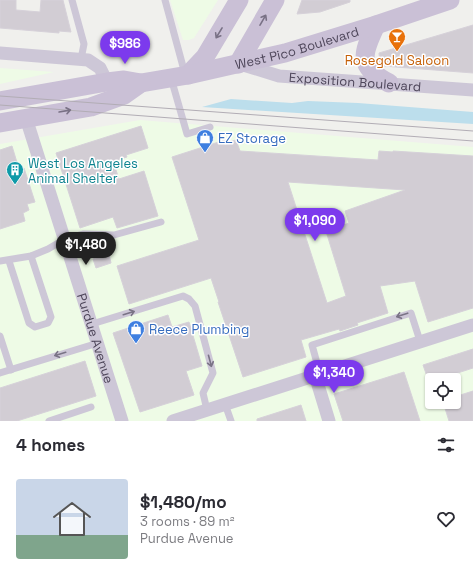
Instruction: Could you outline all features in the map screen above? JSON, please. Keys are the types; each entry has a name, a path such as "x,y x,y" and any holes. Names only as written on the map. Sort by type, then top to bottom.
{"main road":[{"path":"238,64 275,0"},
{"name":"West Pico Boulevard","path":"0,101 107,82 124,80 141,83 182,77 285,53 450,0"},
{"path":"182,77 205,57 236,1"},
{"path":"376,25 366,46 364,56 367,64 377,77 389,83"},
{"name":"West Pico Boulevard","path":"0,123 91,107 124,95 141,83"},
{"path":"26,118 26,109 30,103 44,92"}],"street":[{"path":"0,53 88,60 100,68 107,82"},
{"name":"Exposition Boulevard","path":"238,64 279,76 473,90"},
{"name":"Purdue Avenue","path":"26,118 122,421"},
{"path":"173,421 473,325"},
{"path":"317,375 329,421"}],"lane":[{"path":"72,0 84,44 81,59"},
{"path":"165,0 182,77 187,134 210,127"},
{"path":"0,262 31,256 48,250 65,239 83,234 114,235 161,222"},
{"path":"9,261 29,323 35,327 48,323 51,317 31,256"},
{"path":"92,324 184,296 189,299 195,306 213,373 203,393 207,410"},
{"path":"317,375 312,345 411,313 420,341"},
{"path":"0,336 11,370"},
{"path":"0,373 98,342"},
{"path":"225,404 231,421"},
{"path":"49,421 91,407"}],"shaded area":[{"path":"170,0 218,0 194,38 183,40"},
{"path":"0,68 54,72 0,84"},
{"path":"231,99 292,103 308,101 358,103 473,112 473,124 202,107"},
{"path":"140,120 473,147 473,421 0,421 0,144"}],"building":[{"path":"0,0 16,0 16,10 40,12 41,0 63,0 71,32 59,31 59,33 0,28"},
{"path":"302,0 350,0 350,2 320,12 297,14"},
{"path":"473,25 473,73 383,66 380,64 379,53"},
{"path":"141,126 148,148 113,161 119,179 144,171 158,216 117,228 113,217 80,228 56,153"},
{"path":"228,139 228,142 236,140 240,151 378,160 379,151 473,156 473,308 428,322 415,281 380,286 388,313 357,323 358,325 340,331 339,329 301,340 306,357 243,377 211,278 129,304 117,266 199,240 172,157","holes":["288,182 405,190 345,211 349,223 338,227 325,228 346,296 327,303"]},
{"name":"West Los Angeles Animal Shelter","path":"12,146 19,169 24,168 35,202 27,204 29,210 23,213 25,221 0,229 0,150"},
{"path":"109,254 111,263 96,268 93,259"},
{"path":"168,315 172,327 189,322 202,366 186,371 194,395 140,412 113,333"},
{"path":"473,349 473,368 458,373 426,373 423,365"},
{"path":"85,361 96,396 17,421 0,421 0,388"},
{"path":"404,372 420,421 343,421 334,394"},
{"path":"473,391 473,421 449,421 445,409 461,409 461,395"},
{"path":"301,405 306,421 257,421 257,419"}],"tram line":[{"path":"0,96 473,131"},
{"path":"0,105 473,141"}],"place":[{"name":"Rosegold Saloon","path":"397,52"},
{"name":"EZ Storage","path":"205,153"},
{"name":"West Los Angeles Animal Shelter","path":"15,185"},
{"name":"Reece Plumbing","path":"136,344"}]}
